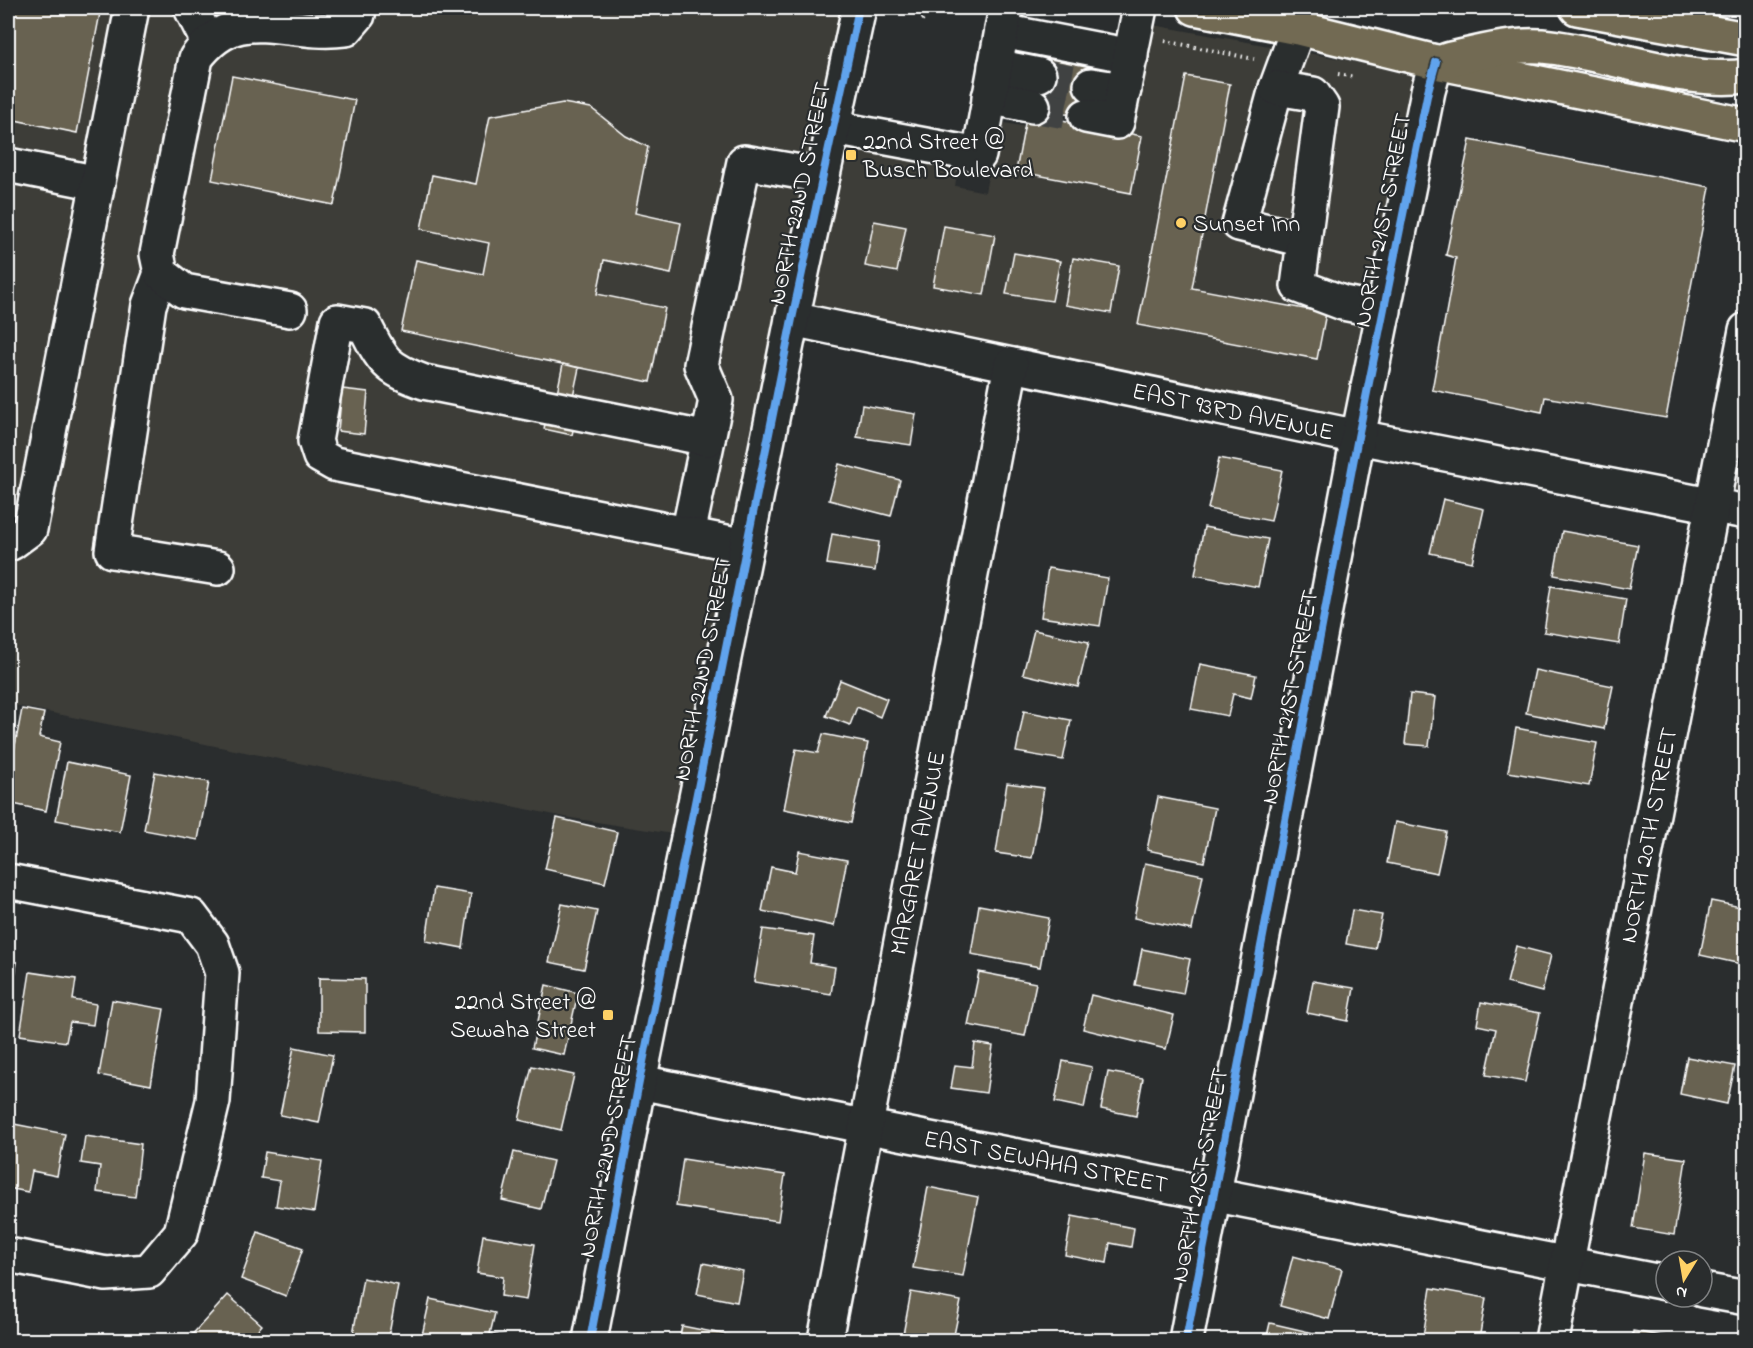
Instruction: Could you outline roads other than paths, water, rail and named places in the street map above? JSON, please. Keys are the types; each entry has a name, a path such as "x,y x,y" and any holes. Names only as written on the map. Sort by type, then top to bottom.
{"main road":[{"path":"1195,8 1298,28 1436,62 1746,125"},
{"path":"1577,8 1695,18 1746,39"},
{"path":"1436,62 1509,46 1543,46 1708,77 1746,76"}],"street":[{"path":"8,543 30,529 132,8"},
{"path":"191,8 207,40"},
{"path":"218,568 112,551 149,305 161,273 158,254 196,58 207,40 228,24 253,19 325,32 346,29 358,15 359,8"},
{"name":"NORTH 22ND STREET","path":"590,1341 746,546 859,8"},
{"path":"834,128 979,155 1004,19 1135,33 1118,122 1088,100"},
{"path":"1298,28 1280,76 1239,224 1304,240"},
{"name":"NORTH 21ST STREET","path":"1186,1341 1216,1194 1358,437 1428,91 1436,62"},
{"path":"992,82 1038,75"},
{"path":"1280,76 1313,93 1322,107 1298,286 1343,303 1384,311"},
{"path":"992,82 1033,106"},
{"path":"688,534 716,400 701,365 744,162 823,176"},
{"path":"8,165 98,183"},
{"path":"161,273 184,291 290,310"},
{"name":"EAST 93RD AVENUE","path":"792,319 1358,437 1746,512"},
{"path":"708,439 424,382 397,373 378,354 365,326 337,321 315,441 320,456 334,464 746,546"},
{"name":"NORTH 20TH STREET","path":"1552,1341 1710,505 1746,330"},
{"name":"MARGARET AVENUE","path":"825,1341 864,1126 1011,366"},
{"path":"8,881 190,916 212,944 222,973 213,1101 181,1233 149,1271 106,1274 8,1255"},
{"name":"EAST SEWAHA STREET","path":"639,1082 1654,1281"},
{"path":"1714,1292 1746,1298"}],"tunnel":[{"path":"1039,75 1091,85"},
{"path":"1033,106 1086,116"}],"place":[{"name":"22nd Street @ Busch Boulevard","path":"851,155"},
{"name":"Sunset Inn","path":"1181,223"},
{"name":"22nd Street @ Sewaha Street","path":"608,1015"}]}
